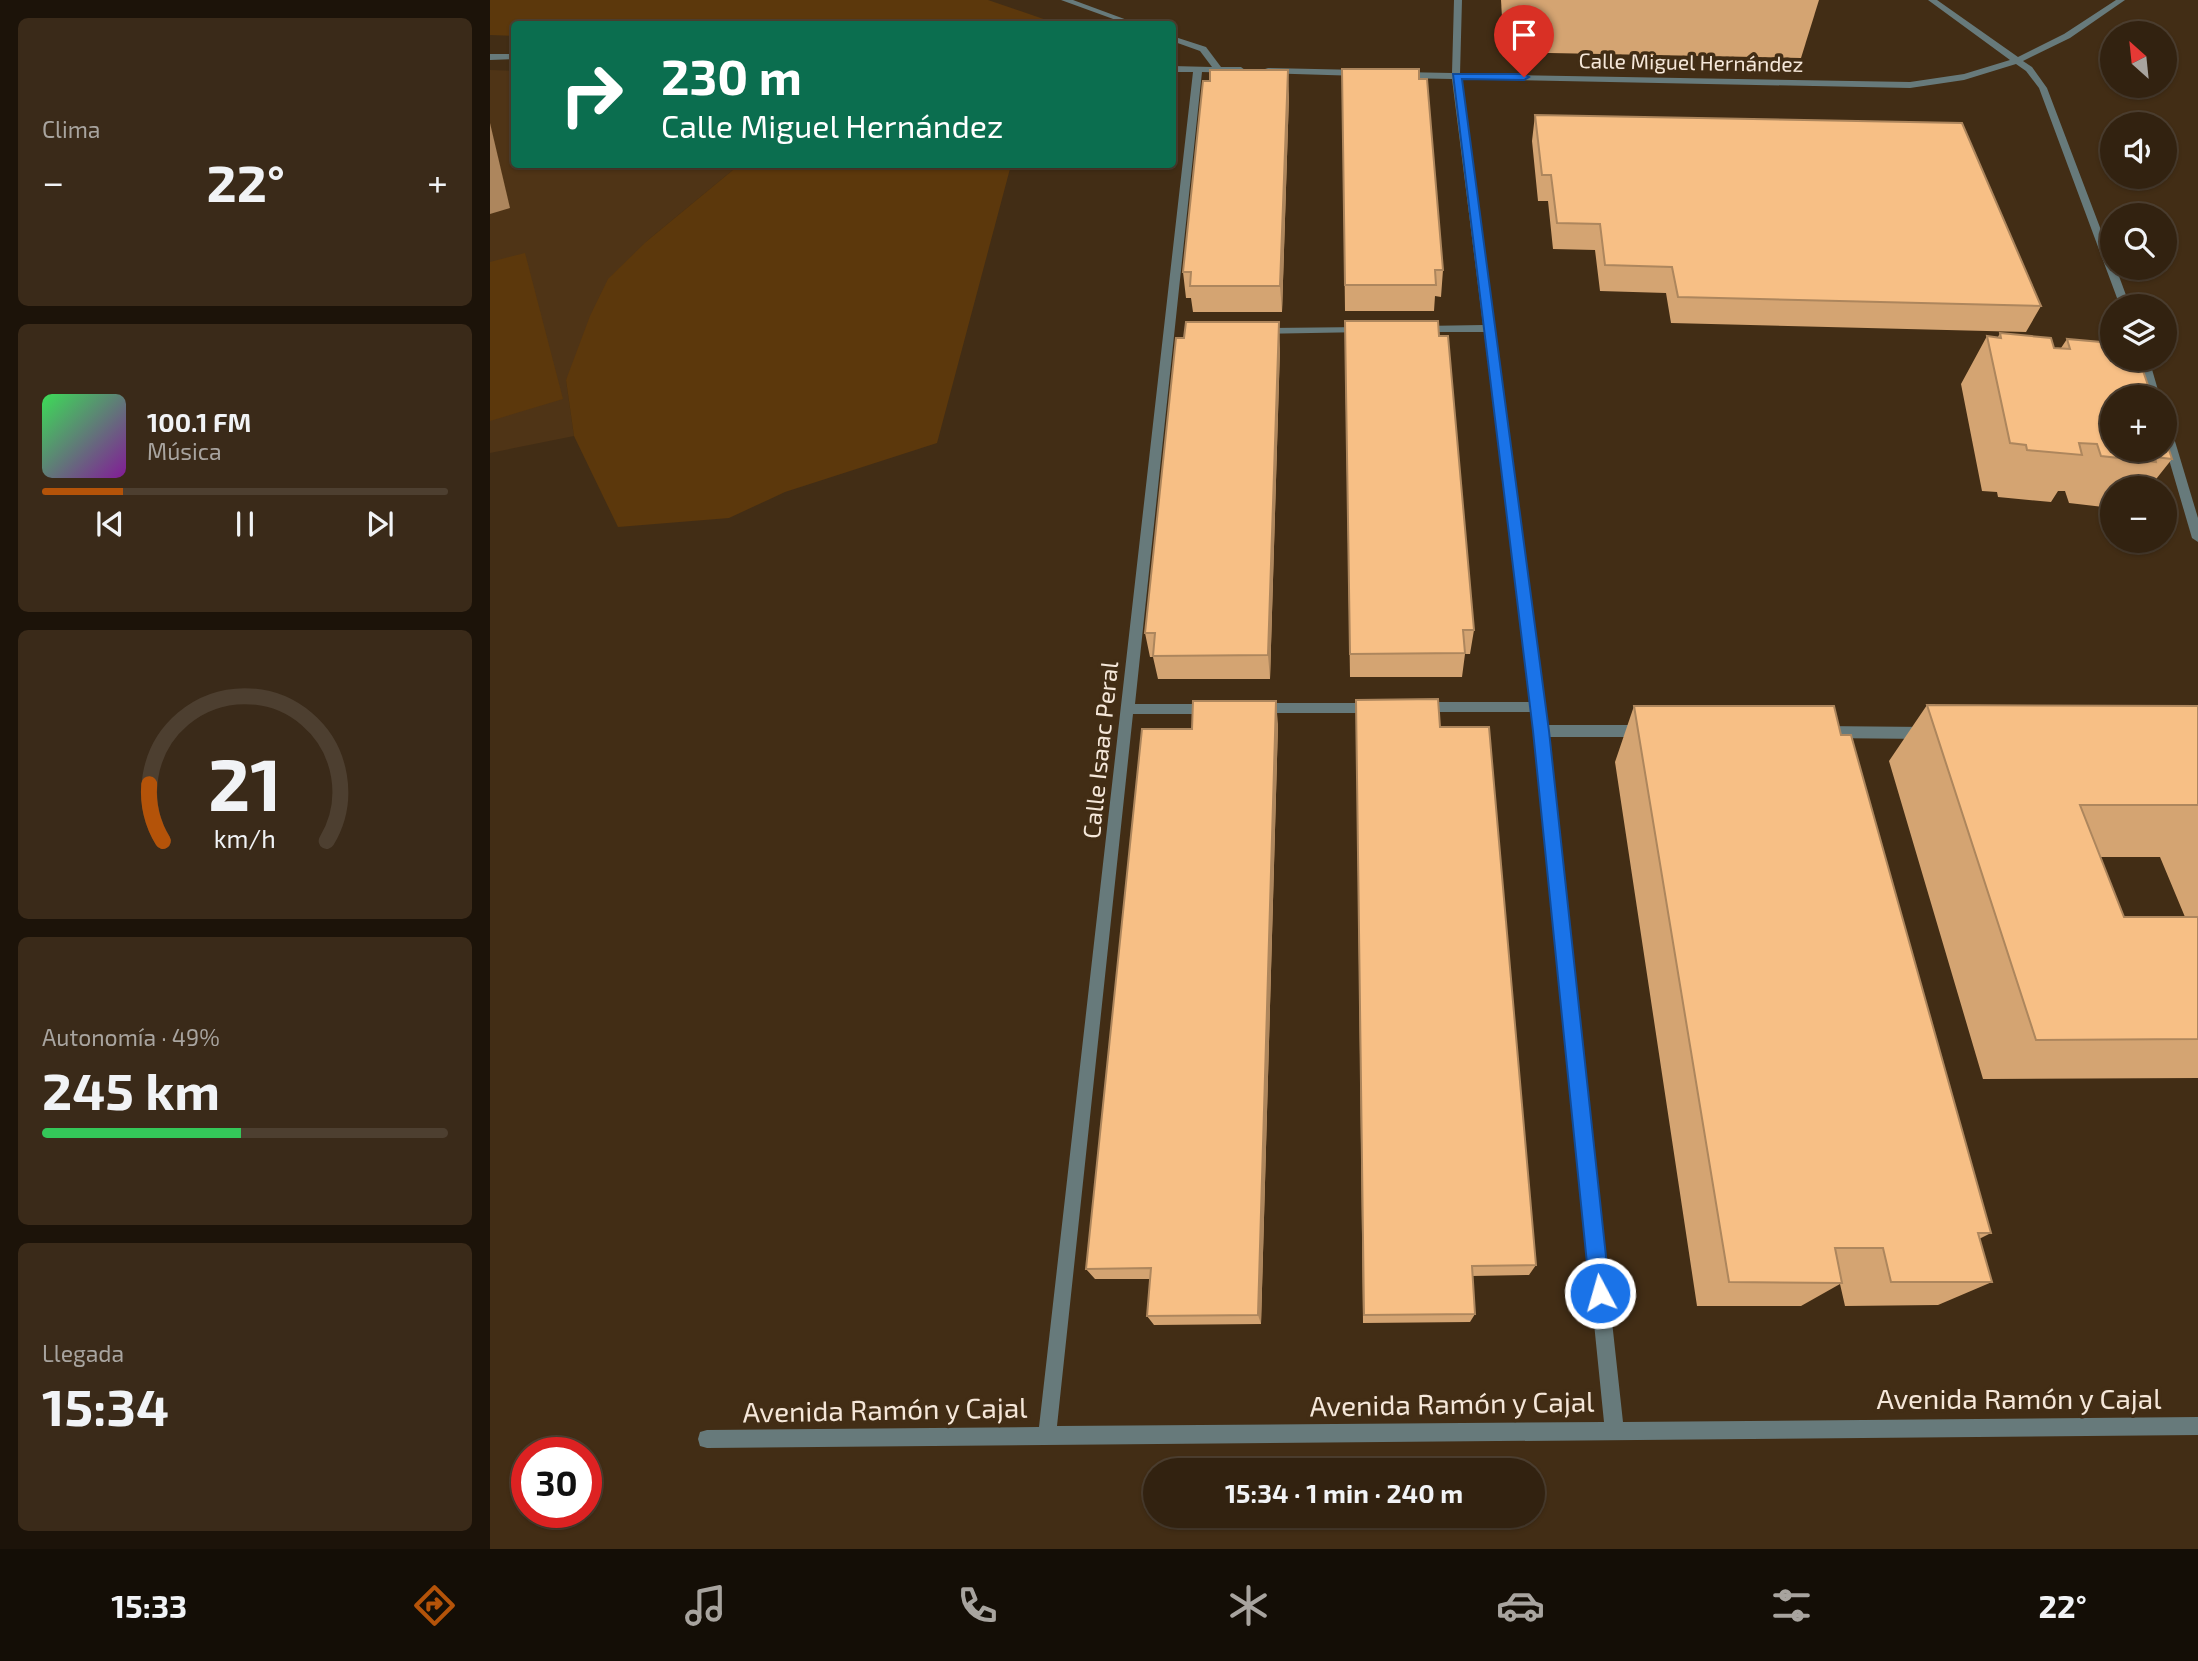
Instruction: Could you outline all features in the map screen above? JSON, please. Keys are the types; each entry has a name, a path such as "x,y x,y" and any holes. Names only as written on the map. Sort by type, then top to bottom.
{"street":[{"path":"1065,0 1125,21"},
{"path":"1458,0 1456,76 1491,328 1541,731 1614,1430"},
{"path":"1932,0 2029,69 2043,88 2120,294"},
{"name":"Calle Miguel Hernández","path":"1386,74 1910,85 1967,77 2016,60 2087,26 2108,5 2121,0"},
{"path":"1176,39 1203,49 1219,70"},
{"path":"490,57 511,57"},
{"path":"1176,69 1247,70"},
{"name":"Calle Isaac Peral","path":"1047,1436 1129,709 1176,332 1198,69"},
{"path":"1261,71 1372,74"},
{"path":"1407,329 1491,328"},
{"path":"1253,331 1379,330"},
{"path":"2175,462 2198,538"},
{"path":"1252,708 1538,707"},
{"path":"1129,709 1224,708"},
{"path":"1541,731 1661,731"},
{"path":"1811,732 1948,733"},
{"name":"Avenida Ramón y Cajal","path":"707,1439 2198,1426"}],"shaded area":[{"path":"490,0 988,0 1049,21 511,21 511,36 490,35"},
{"path":"490,70 511,71 511,168 735,168 647,241 566,380 574,436 490,453"},
{"path":"735,168 1010,168 937,443 785,492 729,518 618,527 574,436 566,380 590,316 608,279 647,241"},
{"path":"525,253 563,399 490,421 490,262"}],"building":[{"path":"1342,69 1419,69 1419,79 1427,79 1443,270 1435,270 1436,285 1345,285"},
{"path":"1210,70 1288,70 1280,286 1190,286 1191,272 1183,272 1203,81 1210,81"},
{"path":"1535,115 1962,123 2041,306 1678,297 1672,267 1605,265 1600,224 1557,223 1551,175 1542,175"},
{"path":"1345,321 1438,321 1439,336 1448,336 1474,630 1463,630 1465,653 1350,654"},
{"path":"1186,322 1279,322 1268,655 1153,656 1155,633 1145,633 1176,338 1184,338"},
{"path":"2000,333 2051,338 2054,348 2070,349 2067,339 2100,342 2100,371 2143,371 2148,385 2100,385 2100,453 2097,444 2079,443 2082,455 2027,450 2026,445 2010,443 1987,336 2001,338"},
{"path":"1438,699 1440,727 1489,727 1536,1265 1472,1266 1475,1314 1364,1315 1356,700"},
{"path":"1193,701 1276,701 1258,1315 1147,1316 1151,1268 1086,1269 1142,729 1192,729"},
{"path":"1927,705 2198,706 2198,805 2080,805 2124,917 2198,917 2198,1039 2036,1040"},
{"path":"1634,706 1834,706 1841,735 1851,735 1991,1233 1978,1233 1992,1282 1891,1282 1883,1248 1835,1248 1842,1283 1729,1282"}],"route":[{"path":"1524,77 1456,76 1501,404 1541,731 1600,1293"}]}
